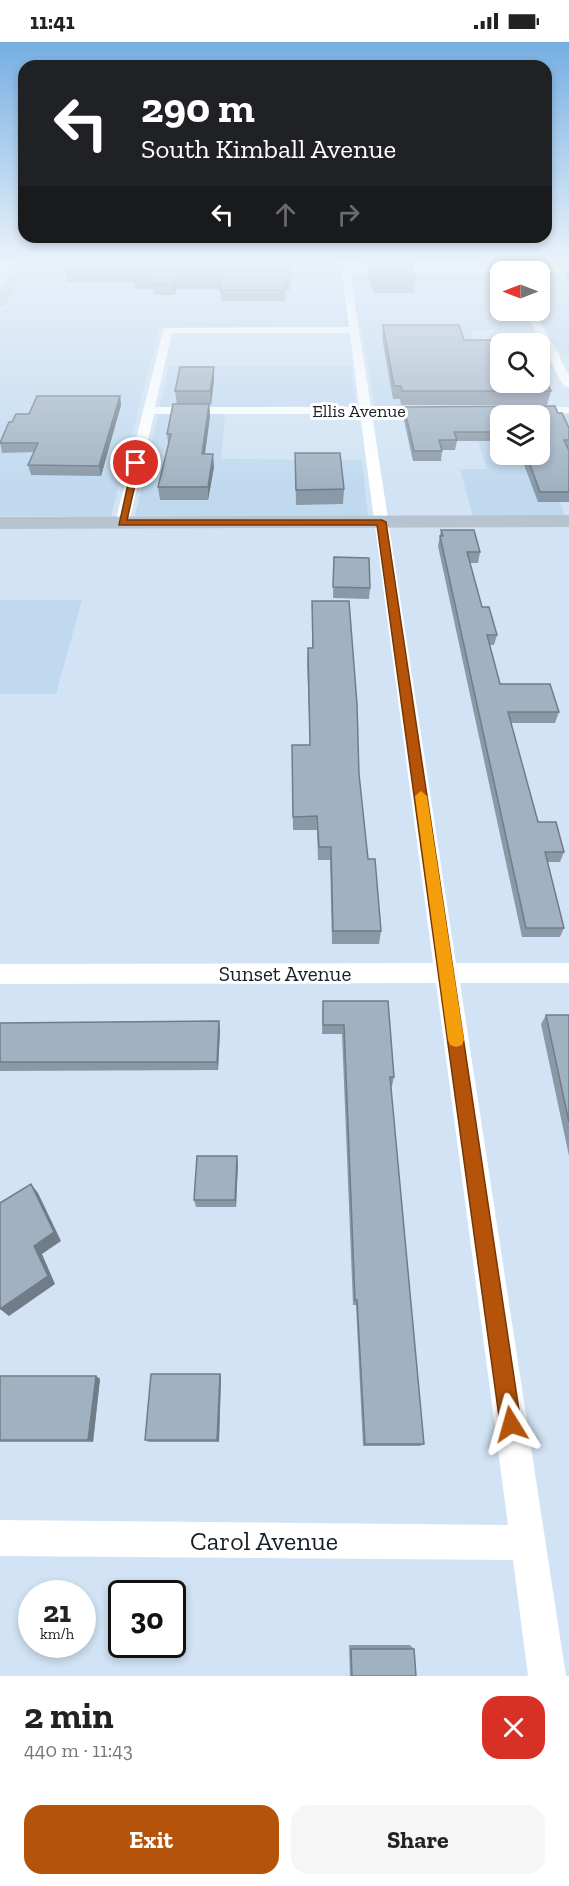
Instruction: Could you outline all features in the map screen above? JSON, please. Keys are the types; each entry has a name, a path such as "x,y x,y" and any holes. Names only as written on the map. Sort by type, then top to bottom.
{"street":[{"path":"122,523 167,335"},
{"path":"356,335 547,1676"},
{"path":"542,335 569,385"},
{"path":"555,359 569,359"},
{"name":"Ellis Avenue","path":"149,411 451,410"},
{"path":"550,410 569,410"},
{"path":"0,524 569,521"},
{"name":"Sunset Avenue","path":"0,974 569,973"},
{"name":"Carol Avenue","path":"0,1538 527,1543"}],"shaded area":[{"path":"0,335 158,335 111,516 0,516"},
{"path":"362,335 472,335 483,368 455,368 467,406 375,406"},
{"path":"550,335 569,335 569,355 561,355"},
{"path":"169,366 351,366 356,406 226,407 221,459 362,460 368,516 135,516"},
{"path":"469,415 490,415 490,465 550,465 550,415 569,415 569,468 546,468 565,516 473,516 460,469 487,469"},
{"path":"0,600 82,600 56,694 0,694"}],"building":[{"path":"385,335 462,335 464,340 490,340 490,391 402,391 401,386 394,386"},
{"path":"180,367 214,367 210,391 175,391"},
{"path":"37,396 120,396 99,466 28,465 38,443 0,443 9,422 12,422 16,414 29,414"},
{"path":"173,404 209,404 202,454 213,454 208,487 158,487 171,434 167,434"},
{"path":"490,406 490,432 454,432 457,440 439,440 442,451 414,451 404,407"},
{"path":"550,406 555,406 558,413 562,413 569,428 569,440 564,440 569,451 569,492 540,492 530,465 550,465"},
{"path":"295,453 340,453 344,489 296,490"},
{"path":"441,530 474,530 480,552 467,552 482,607 489,607 497,635 487,635 500,684 550,684 559,712 508,712 538,822 556,822 564,852 545,852 564,928 526,928 440,536 443,536"},
{"path":"334,557 369,558 370,588 333,587"},
{"path":"312,601 349,601 357,704 359,774 368,859 375,859 381,931 333,931 331,847 319,847 317,816 293,817 292,745 310,745 308,648 313,648"},
{"path":"323,1001 388,1001 394,1077 390,1077 424,1444 365,1444 357,1300 355,1300 344,1025 323,1025"},
{"path":"546,1015 569,1015 569,1122"},
{"path":"219,1021 217,1062 0,1062 0,1023"},
{"path":"197,1156 237,1156 235,1200 194,1200"},
{"path":"31,1184 54,1232 34,1246 48,1276 0,1309 0,1203"},
{"path":"151,1374 220,1374 217,1440 145,1440"},
{"path":"0,1376 96,1376 88,1440 0,1440"},
{"path":"351,1649 414,1649 416,1676 352,1676"}],"slow traffic":[{"path":"421,796 456,1040"}],"route":[{"path":"136,463 122,523 382,522 511,1424"}]}
